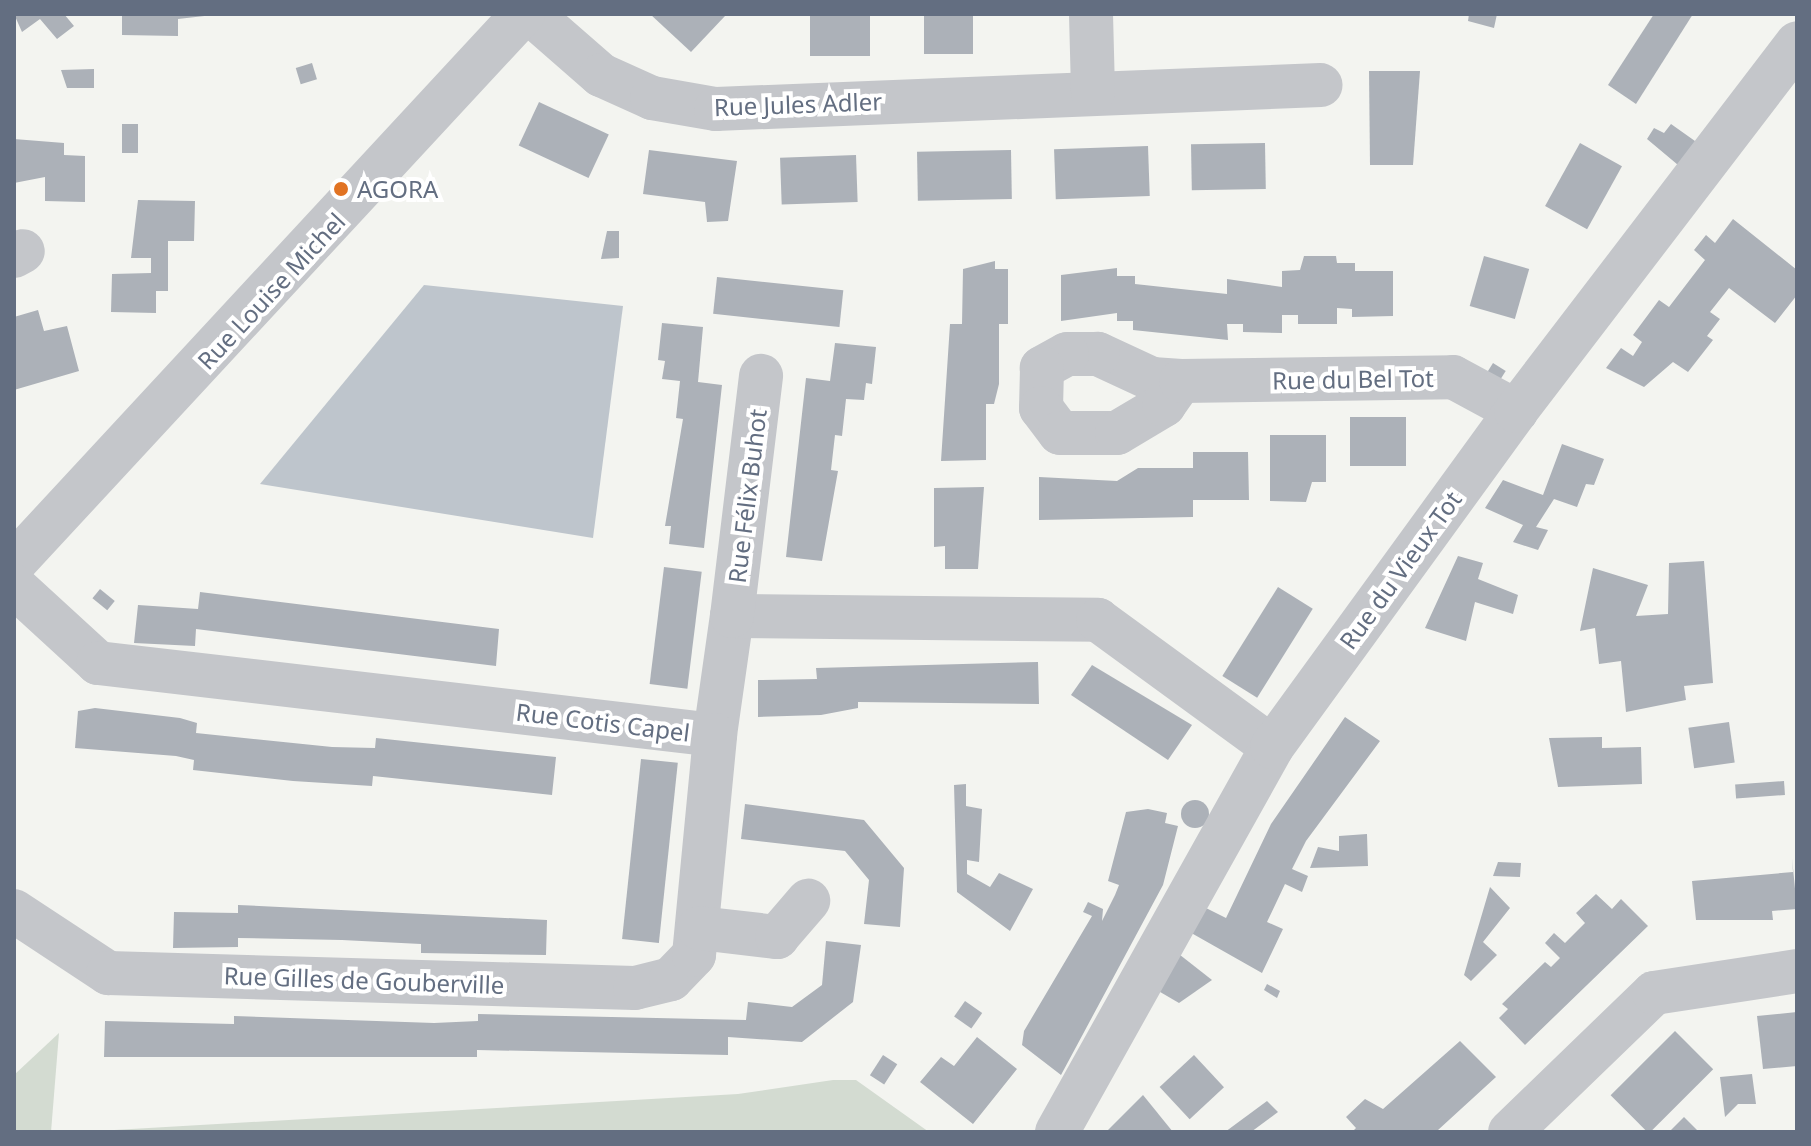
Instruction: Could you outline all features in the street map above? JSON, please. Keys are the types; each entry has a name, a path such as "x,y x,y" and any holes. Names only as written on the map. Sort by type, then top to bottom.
{"street":[{"name":"Rue Louise Michel","path":"21,540 523,14"},
{"name":"Rue Jules Adler","path":"531,14 601,75 652,98 716,109 1321,85"},
{"path":"1091,14 1093,92"},
{"name":"Rue du Vieux Tot","path":"1057,1132 1272,747 1516,411 1797,43"},
{"name":"Rue Félix Buhot","path":"732,616 761,376"},
{"name":"Rue du Bel Tot","path":"1181,381 1453,377 1516,411"},
{"name":"Rue Cotis Capel","path":"14,586 98,663 715,735 732,616"},
{"path":"732,616 1098,620 1272,747"},
{"name":"Rue Gilles de Gouberville","path":"14,911 108,973 635,988 671,979 694,955 699,928 715,735"},
{"path":"699,928 777,937 808,901"},
{"path":"1510,1132 1654,993 1797,971"}],"shaded area":[{"path":"424,285 623,306 593,538 260,484"},
{"path":"59,1033 51,1132 14,1132 14,1075"},
{"path":"833,1080 856,1080 929,1132 80,1132 738,1094"}],"building":[{"path":"14,14 64,14 74,26 57,39 40,19 22,32"},
{"path":"122,14 222,14 178,19 178,36 122,35"},
{"path":"650,14 723,14 725,16 691,52"},
{"path":"810,14 870,14 870,56 810,56"},
{"path":"924,14 973,14 973,54 924,54"},
{"path":"1469,14 1497,14 1494,28 1468,21"},
{"path":"1654,14 1693,14 1636,104 1608,85"},
{"path":"312,63 317,79 301,84 296,68"},
{"path":"94,69 94,88 67,88 61,70"},
{"path":"1369,71 1420,71 1413,165 1370,165"},
{"path":"539,102 609,135 589,178 519,146"},
{"path":"122,124 138,124 138,153 122,153"},
{"path":"1671,124 1702,146 1684,170 1647,139 1654,128 1664,133"},
{"path":"14,139 64,143 64,155 85,156 85,202 45,201 45,177 14,183"},
{"path":"1265,143 1266,189 1192,190 1191,144"},
{"path":"1580,143 1622,166 1587,229 1545,206"},
{"path":"1148,146 1150,196 1056,199 1054,149"},
{"path":"649,150 737,161 728,221 707,222 705,202 643,194"},
{"path":"1011,150 1012,199 918,201 917,152"},
{"path":"856,155 858,202 782,205 780,158"},
{"path":"138,200 195,201 194,241 168,241 168,291 156,291 156,313 111,312 112,274 151,273 151,258 131,258"},
{"path":"1733,219 1797,270 1797,295 1775,323 1729,288 1710,312 1720,319 1707,336 1713,340 1688,372 1673,362 1644,387 1606,368 1621,348 1633,356 1642,342 1633,335 1659,300 1669,307 1705,260 1694,250 1706,235 1715,243"},
{"path":"607,231 619,231 619,258 601,259"},
{"path":"1304,256 1336,256 1337,263 1355,263 1355,271 1393,271 1393,316 1352,317 1352,309 1337,308 1337,324 1298,324 1298,315 1282,315 1282,333 1243,332 1243,324 1227,324 1228,340 1133,330 1133,321 1117,321 1117,313 1061,321 1061,275 1117,268 1117,276 1135,276 1135,284 1227,294 1227,279 1282,287 1282,271 1300,270"},
{"path":"1484,256 1529,269 1515,319 1470,306"},
{"path":"995,261 995,269 1008,269 1008,324 999,324 999,384 994,404 986,404 986,460 941,461 950,324 962,324 963,269"},
{"path":"717,277 843,290 839,327 713,314"},
{"path":"38,310 44,331 67,326 79,371 14,390 14,317"},
{"path":"662,323 703,327 698,382 722,385 704,548 669,544 671,526 665,526 683,419 676,418 680,381 662,379 665,361 658,360"},
{"path":"835,343 876,347 872,384 866,383 864,400 846,399 842,436 835,435 831,470 838,471 822,561 786,557 806,378 830,381"},
{"path":"1493,363 1506,371 1499,382 1486,374"},
{"path":"1350,417 1406,417 1406,466 1350,466"},
{"path":"1270,435 1326,435 1326,482 1312,482 1306,502 1270,501"},
{"path":"1562,444 1604,459 1594,485 1586,484 1577,507 1554,499 1536,527 1548,530 1538,550 1513,542 1523,525 1485,508 1503,480 1543,495"},
{"path":"1193,452 1248,452 1249,500 1193,500 1193,517 1039,520 1039,477 1117,481 1138,468 1193,468"},
{"path":"984,487 978,569 945,569 945,546 934,547 934,488"},
{"path":"1458,556 1483,563 1478,579 1518,595 1513,614 1475,602 1466,641 1425,628"},
{"path":"1704,561 1713,683 1684,686 1686,700 1626,712 1621,661 1599,664 1595,628 1580,631 1593,568 1648,585 1636,616 1668,614 1669,563"},
{"path":"664,567 702,572 687,689 650,684"},
{"path":"1278,587 1313,609 1257,698 1222,676"},
{"path":"100,589 115,601 107,610 92,598"},
{"path":"200,592 499,629 496,666 196,629 195,646 134,643 138,605 198,609"},
{"path":"1038,662 1039,704 858,702 858,708 821,715 758,717 758,680 817,679 816,668"},
{"path":"1092,665 1192,725 1168,760 1071,695"},
{"path":"95,708 180,718 197,723 196,733 332,747 375,748 376,738 556,757 552,795 373,776 372,786 293,781 193,770 194,760 176,756 75,748 78,711"},
{"path":"1345,717 1380,741 1306,841 1292,869 1308,876 1302,892 1285,884 1267,922 1283,929 1262,973 1186,930 1200,905 1226,918 1271,824"},
{"path":"1729,722 1735,763 1694,768 1688,728"},
{"path":"1602,737 1602,748 1641,747 1642,784 1558,787 1549,738"},
{"path":"641,759 678,763 659,943 622,939"},
{"path":"1784,781 1785,795 1736,798 1735,784"},
{"path":"966,784 966,806 982,809 979,862 967,860 967,874 990,887 999,873 1033,889 1010,931 957,892 954,785"},
{"path":"1195,800 1205,804 1209,814 1205,824 1195,828 1185,824 1181,814 1185,804"},
{"path":"745,804 864,820 904,868 900,927 864,924 869,880 845,851 741,839"},
{"path":"1148,809 1167,813 1165,823 1178,826 1163,885 1061,1075 1022,1045 1024,1031 1092,916 1083,912 1088,902 1103,909 1102,921 1115,895 1119,885 1108,881 1126,812"},
{"path":"1367,834 1368,866 1310,868 1318,847 1339,851 1339,836"},
{"path":"1792,858 1797,909 1772,911 1773,920 1696,920 1692,881 1793,872"},
{"path":"1498,862 1521,863 1520,877 1493,876"},
{"path":"1490,887 1510,908 1483,942 1497,955 1471,981 1464,975"},
{"path":"1596,894 1612,909 1621,899 1648,926 1525,1045 1499,1018 1508,1009 1502,1004 1545,962 1551,967 1560,958 1545,943 1554,933 1565,943 1585,923 1576,913"},
{"path":"238,905 547,920 546,955 421,953 421,944 238,938 238,947 173,948 174,912 238,913"},
{"path":"826,941 861,945 853,1002 802,1042 728,1037 728,1055 477,1050 477,1057 104,1057 105,1021 234,1024 234,1016 434,1023 478,1021 478,1014 746,1020 748,1002 792,1007 822,985"},
{"path":"1175,951 1212,980 1179,1003 1155,989"},
{"path":"1267,984 1280,991 1277,998 1264,990"},
{"path":"965,1001 982,1013 971,1029 954,1017"},
{"path":"1797,1012 1797,1066 1763,1069 1757,1016"},
{"path":"1675,1031 1713,1069 1650,1132 1611,1095"},
{"path":"977,1037 1017,1069 973,1124 920,1082 941,1057 954,1066"},
{"path":"1460,1041 1496,1077 1438,1130 1352,1132 1356,1128 1346,1117 1365,1099 1383,1109"},
{"path":"883,1055 897,1064 884,1084 870,1075"},
{"path":"1194,1055 1224,1087 1190,1119 1160,1087"},
{"path":"1752,1074 1756,1104 1738,1104 1725,1117 1720,1077"},
{"path":"1143,1095 1173,1132 1106,1132"},
{"path":"1267,1101 1278,1112 1251,1132 1225,1132"},
{"path":"1684,1117 1697,1130 1669,1132"}],"place":[{"name":"AGORA","path":"341,189"}]}
